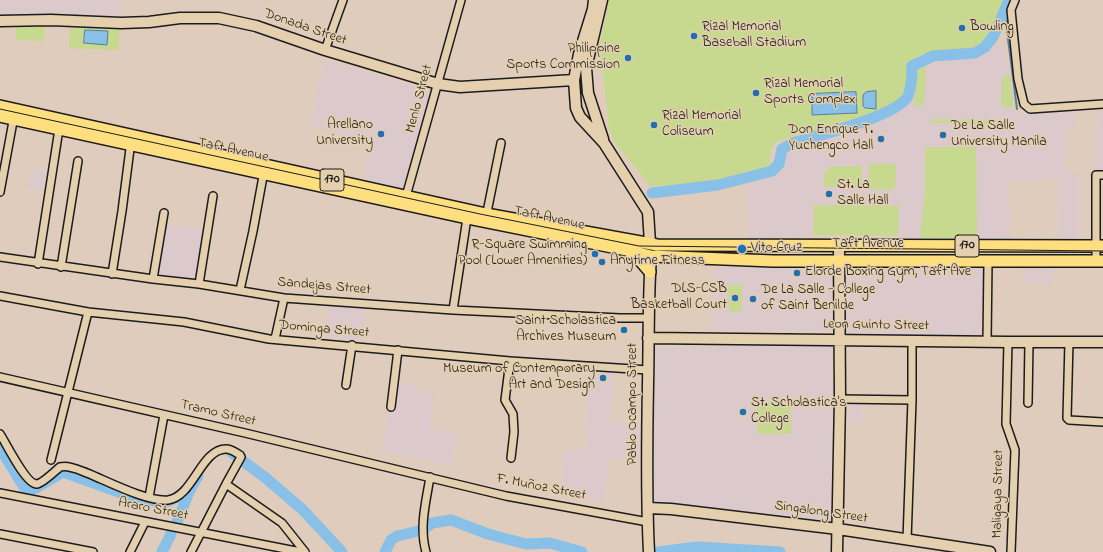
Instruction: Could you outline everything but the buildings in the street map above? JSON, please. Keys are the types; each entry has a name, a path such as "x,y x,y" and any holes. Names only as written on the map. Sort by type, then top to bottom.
{"main road":[{"name":"Taft Avenue","path":"0,106 15,114 59,129 88,131"},
{"name":"Taft Avenue","path":"0,116 15,114 406,200 651,256 773,261 1099,261"},
{"name":"Taft Avenue","path":"406,200 467,218 486,218 657,245 1099,246"},
{"path":"943,246 944,261"},
{"path":"627,250 637,257 650,272"}],"street":[{"path":"325,50 343,0"},
{"name":"Menlo Street","path":"406,200 461,0"},
{"path":"594,0 581,69 604,143"},
{"path":"602,0 581,69 574,80 576,108 580,117 604,143 648,212 650,243"},
{"path":"1015,0 1011,10 1018,79 1024,104 1030,108 1103,104"},
{"name":"Donada Street","path":"0,22 52,20 121,23 149,22 180,18 219,18 256,26 325,50 438,84 460,87 574,80"},
{"path":"580,117 594,111"},
{"path":"0,192 15,114"},
{"path":"38,264 59,129"},
{"path":"112,274 133,140"},
{"path":"486,218 501,143"},
{"path":"61,267 78,161"},
{"path":"240,290 253,231 264,169"},
{"path":"1099,261 1100,175"},
{"path":"198,284 213,196"},
{"path":"153,280 164,213"},
{"path":"453,310 467,218"},
{"path":"837,552 840,399 839,246"},
{"name":"Pablo Ocampo Street","path":"649,549 648,318 651,256"},
{"name":"Sandejas Street","path":"0,257 38,264 153,280 240,290 284,298 453,310 648,318"},
{"path":"987,342 988,262"},
{"name":"Dominga Street","path":"0,296 88,312 184,322 275,339 510,360 648,370"},
{"path":"275,339 284,298"},
{"path":"51,460 88,312"},
{"name":"Leon Guinto Street","path":"648,338 1103,342"},
{"path":"907,540 912,400 912,341"},
{"name":"Maligaya Street","path":"1008,342 1006,424 1015,450 1011,552"},
{"path":"1028,403 1029,342"},
{"path":"1069,342 1067,418 1069,420 1103,422"},
{"path":"346,385 352,346"},
{"path":"391,407 398,350"},
{"path":"510,360 505,400 513,414 514,432 511,458"},
{"name":"Tramo Street","path":"0,377 430,477"},
{"path":"840,399 912,400"},
{"path":"149,497 164,415"},
{"path":"0,434 19,466 34,483 37,484 42,482 63,466 75,469 149,497 169,500 181,494 213,454 219,450 231,450 241,456 191,552"},
{"path":"426,552 422,523 430,477"},
{"name":"F. Muñoz Street","path":"430,477 506,496 648,522"},
{"path":"226,484 282,523 305,552"},
{"name":"Araro Street","path":"0,493 301,552"},
{"name":"Singalong Street","path":"648,508 679,510 838,529 983,552"},
{"path":"130,552 145,522"},
{"path":"0,534 92,552"}],"shaded area":[{"path":"0,0 120,0 119,17 0,16"},
{"name":"De La Salle University Manila","path":"992,42 1003,45 1010,76 1015,114 1018,115 1043,110 1075,108 1075,126 1066,127 1066,173 1078,173 1078,239 1058,239 1057,179 1008,181 1010,240 833,235 787,236 749,240 748,179 783,172 783,148 792,143 849,126 849,121 874,120 907,100 912,94 916,66 922,60 973,56"},
{"name":"Arellano University","path":"324,59 432,93 405,192 365,183 369,144 311,124"},
{"path":"1103,113 1103,170 1094,171 1098,114"},
{"path":"31,168 51,172 48,192 27,187"},
{"path":"166,224 209,229 199,282 156,276"},
{"path":"1018,264 1053,264 1050,285 1024,283"},
{"path":"845,265 986,267 984,338 845,333"},
{"name":"De La Salle - College of Saint Benilde","path":"835,266 835,331 713,331 715,267"},
{"path":"329,302 365,305 362,341 325,338"},
{"name":"St. Scholastica's College","path":"831,345 834,347 834,524 652,504 653,347"},
{"path":"589,370 614,371 610,422 644,425 642,461 610,458 605,497 603,501 560,491 565,450 586,449 588,432 585,429"},
{"path":"396,383 416,385 415,391 435,393 430,428 458,434 451,466 381,450 389,408"},
{"name":"St. Scholastica's College","path":"849,403 862,403 861,422 849,422"}],"green space":[{"name":"Rizal Memorial Sports Complex","path":"609,0 1005,0 991,33 981,44 970,49 919,55 912,60 909,65 907,95 867,117 777,141 771,149 769,168 737,177 692,184 649,186 642,175 615,143 609,129 600,44"},
{"path":"16,24 45,25 44,41 16,40"},
{"path":"70,28 120,28 118,50 69,48"},
{"path":"926,65 924,105 914,106 917,72"},
{"path":"1002,76 1010,76 1014,107 1001,106"},
{"path":"931,119 1008,120 1007,125 931,123"},
{"path":"925,147 976,147 977,239 920,238 925,193"},
{"path":"869,164 896,164 895,190 868,189"},
{"path":"862,166 862,187 824,187 824,172 828,172 828,167"},
{"path":"814,205 899,206 898,236 813,235"},
{"name":"DLS-CSB Basketball Court","path":"728,285 742,285 742,311 729,312"},
{"path":"758,401 791,402 791,434 757,434"}],"water":[{"path":"85,30 108,31 107,45 84,43"},
{"path":"876,91 876,109 865,108 863,106 863,95 866,92"},
{"path":"856,92 857,113 812,115 812,94"}],"waterway":[{"path":"652,193 718,185 772,171 779,164 782,149 793,143 837,130 889,111 908,96 911,85 912,66 933,56 975,53 985,47 993,37 1009,0"},
{"path":"1004,12 1017,109"},
{"path":"0,448 24,487 31,490 63,472 130,496 164,503 189,492 198,476"},
{"path":"231,452 267,479 303,510 342,552"},
{"path":"177,522 189,492"},
{"path":"385,552 391,540 397,536 423,530 432,523 451,520 488,534 526,544 550,543 582,552"},
{"path":"162,552 171,534"},
{"path":"658,552 697,547 780,552"}],"tram line":[{"path":"0,109 480,214 639,246 1103,251"}],"place":[{"name":"Bowling","path":"962,28"},
{"name":"Rizal Memorial Baseball Stadium","path":"694,36"},
{"name":"Philippine Sports Commission","path":"628,58"},
{"name":"Rizal Memorial Sports Complex","path":"756,93"},
{"name":"Rizal Memorial Coliseum","path":"654,125"},
{"name":"Arellano University","path":"381,134"},
{"name":"De La Salle University Manila","path":"943,135"},
{"name":"Don Enrique T. Yuchengco Hall","path":"881,139"},
{"name":"St. La Salle Hall","path":"829,194"},
{"name":"Vito Cruz","path":"742,249"},
{"name":"R-Square Swimming Pool (Lower Amenities)","path":"595,254"},
{"name":"Anytime Fitness","path":"602,262"},
{"name":"Elorde Boxing Gym, Taft Ave","path":"797,273"},
{"name":"DLS-CSB Basketball Court","path":"735,298"},
{"name":"De La Salle - College of Saint Benilde","path":"753,299"},
{"name":"Saint Scholastica Archives Museum","path":"624,330"},
{"name":"Museum of Contemporary Art and Design","path":"603,378"},
{"name":"St. Scholastica's College","path":"743,412"}]}
